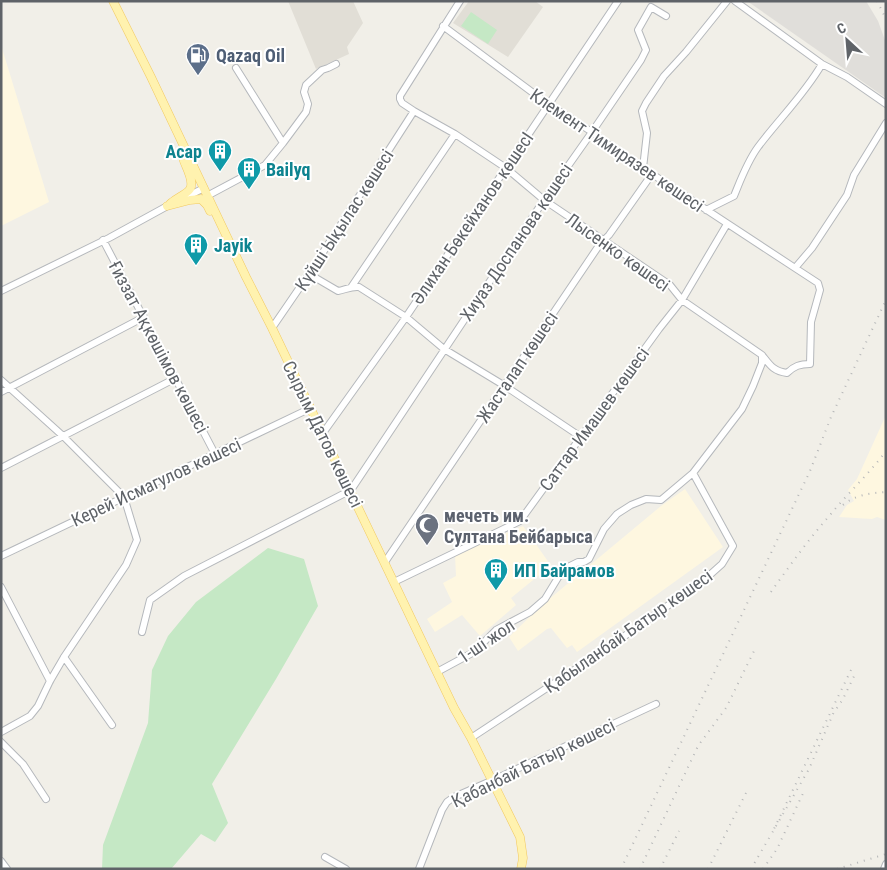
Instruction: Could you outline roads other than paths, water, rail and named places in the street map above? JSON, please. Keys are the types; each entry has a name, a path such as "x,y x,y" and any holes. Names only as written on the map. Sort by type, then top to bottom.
{"main road":[{"name":"Сырым Датов көшесі","path":"113,1 351,490 454,708 520,837 523,858 521,869"},
{"path":"166,206 190,189 191,178 183,158 186,152"},
{"path":"166,206 201,199 207,205 215,222 223,227"}],"street":[{"path":"444,26 460,1"},
{"name":"Әлихан Бөкейханов көшесI","path":"323,433 406,317 618,1"},
{"path":"643,168 646,133 642,111 646,103 664,76 727,1"},
{"path":"735,1 822,64 847,77 885,103"},
{"name":"Хиуаз Доспанова көшесі","path":"351,490 444,348 641,60 646,50 638,30 651,7 666,16"},
{"name":"Лысенко көшесі","path":"444,26 400,96 402,103 506,168 544,200 670,285 682,300 762,355"},
{"name":"Клемент Тимирязев көшесі","path":"444,26 548,104 795,268"},
{"path":"1,291 166,206 206,192 265,165 306,112 308,104 304,92 306,85 322,70 336,64"},
{"path":"706,210 734,196 746,166 758,148 797,100 822,64"},
{"path":"236,68 283,144"},
{"name":"Күйші Ықылас көшесі","path":"272,328 414,112"},
{"path":"762,355 778,372 787,373 800,364 810,364 811,322 820,290 818,283 795,268 812,248 847,195 854,175 886,123"},
{"path":"352,286 454,134"},
{"name":"Жасталап көшесі","path":"385,562 600,244 609,235 652,174"},
{"name":"Саттар Имашев көшесі","path":"394,582 520,521 682,300 727,224"},
{"name":"Ғиззат Ақкөшімов көшесi","path":"103,240 215,454"},
{"path":"309,274 338,291 352,286 359,287 406,317 444,348 581,437"},
{"path":"1,392 144,317"},
{"path":"693,472 742,409 762,363 762,355"},
{"path":"1,468 176,378"},
{"path":"1,380 63,436 124,497 137,540 126,565 64,657 38,706 30,716 1,732"},
{"name":"Керей Исмагулов көшесі","path":"1,556 311,408"},
{"name":"1-ші жол","path":"437,672 474,652 496,630 530,612 545,599 559,576 568,567 589,559 604,529 617,514 646,499 661,500 693,472"},
{"name":"Қабыланбай Батыр көшесі","path":"471,738 606,649 703,581 722,564 733,546 693,472"},
{"path":"142,632 150,600 184,576 351,490"},
{"path":"1,587 50,681"},
{"path":"64,657 112,725"},
{"name":"Қабанбай Батыр көшесі","path":"419,869 442,810 447,802 454,797 656,704"},
{"path":"1,742 23,764 46,799"},
{"path":"325,857 346,869"},
{"path":"1,861 6,869"},
{"path":"884,869 886,864"}],"railway":[{"path":"877,1 886,19"},
{"path":"621,869 810,471 831,417 886,300"},
{"path":"771,592 815,533 886,451"},
{"path":"843,505 863,495 886,492"},
{"path":"640,869 698,746 726,708 755,649"},
{"path":"851,670 772,833 809,769 833,714 843,699 856,672"},
{"path":"763,869 777,849 805,789"},
{"path":"708,869 746,793"},
{"path":"660,869 679,831"},
{"path":"751,869 772,833"},
{"path":"837,869 886,854"}],"place":[{"name":"Qazaq Oil","path":"198,76"},
{"name":"Асар","path":"220,172"},
{"name":"Bailyq","path":"249,190"},
{"name":"Jayik","path":"196,266"},
{"name":"мечеть им. Султана Бейбарыса","path":"427,546"},
{"name":"ИП Байрамов","path":"496,591"}]}
